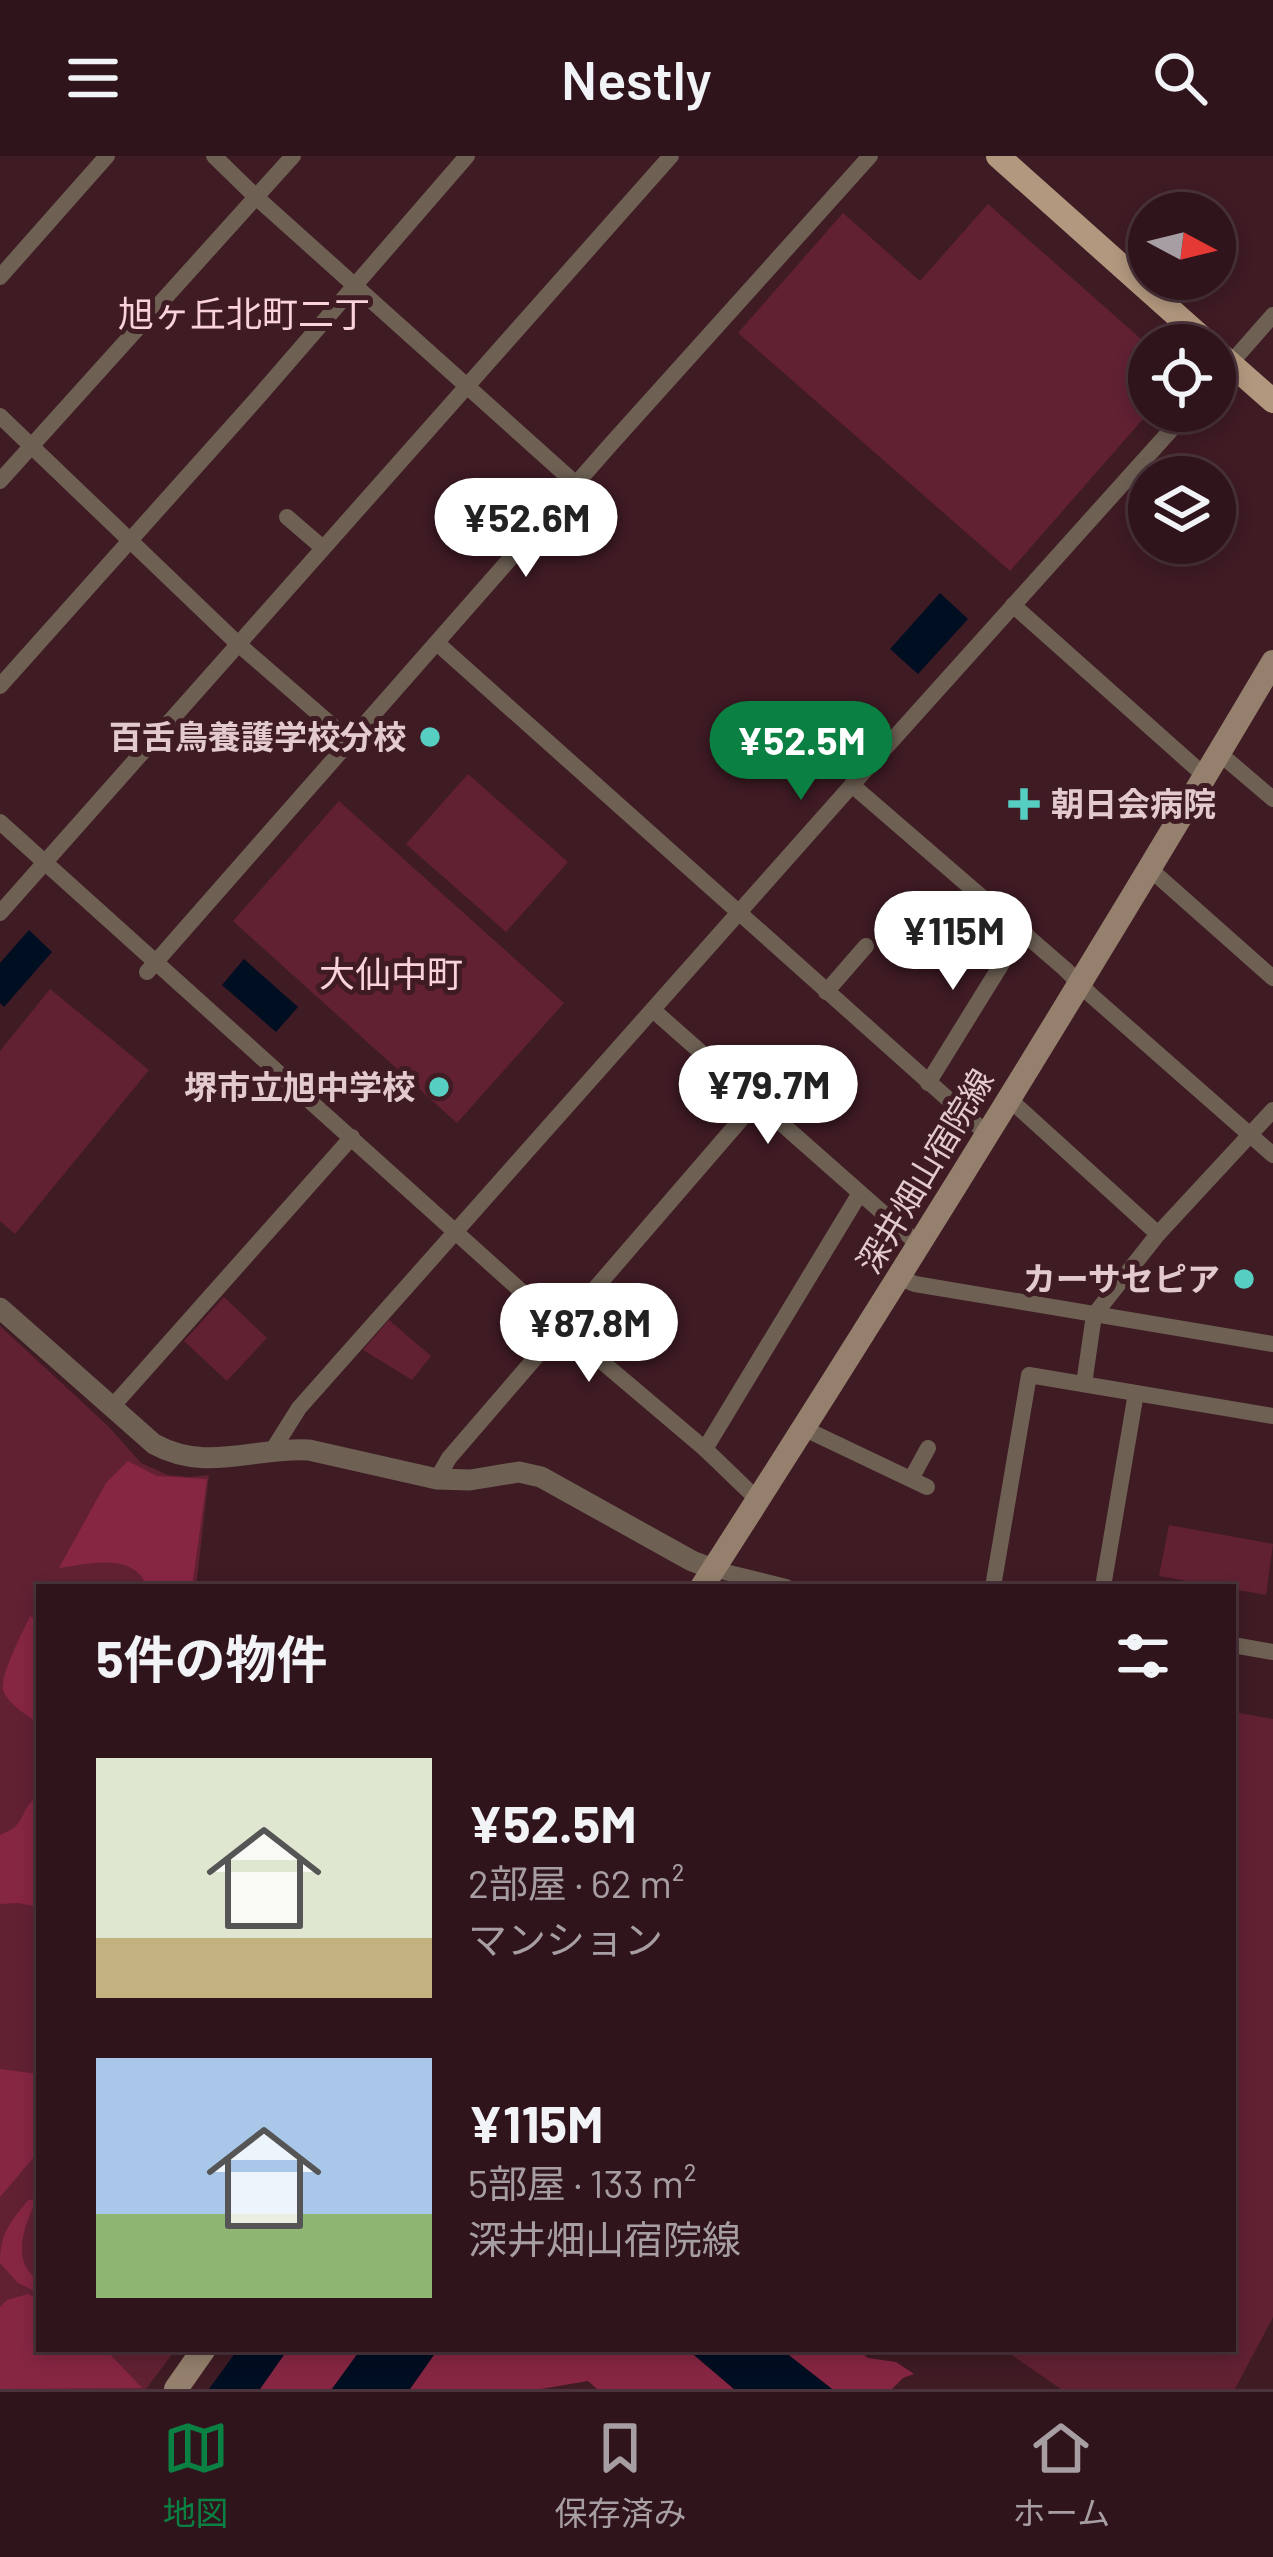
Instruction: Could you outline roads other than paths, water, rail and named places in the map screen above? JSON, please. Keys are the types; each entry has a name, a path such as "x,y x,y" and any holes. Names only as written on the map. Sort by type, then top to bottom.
{"main road":[{"path":"998,156 1179,324"},
{"path":"1236,373 1273,401"},
{"name":"深井畑山宿院線","path":"707,1578 898,1277 1273,662"},
{"path":"176,2389 202,2352"}],"street":[{"path":"0,277 107,156"},
{"path":"214,156 576,484"},
{"path":"0,481 293,156"},
{"path":"0,686 467,156"},
{"path":"0,913 671,156"},
{"path":"151,967 870,156"},
{"path":"1236,345 1273,315"},
{"path":"0,416 237,643 350,741"},
{"path":"272,1451 299,1408 1169,432"},
{"path":"287,517 322,548"},
{"path":"1013,605 1205,776"},
{"path":"436,643 986,1133"},
{"path":"1219,753 1273,799"},
{"path":"852,785 1273,1155"},
{"path":"0,822 151,967 352,1137 758,1500"},
{"path":"1150,869 1273,978"},
{"path":"928,1083 1022,931"},
{"path":"826,992 866,946"},
{"path":"653,1010 918,1244"},
{"path":"1008,1098 1158,1234"},
{"path":"437,1479 449,1458 756,1102"},
{"path":"1084,1384 1094,1315 1158,1234 1273,1109"},
{"path":"112,1407 352,1137"},
{"path":"705,1449 860,1192"},
{"path":"898,1277 915,1284 1273,1344"},
{"path":"0,1308 154,1444 173,1454 216,1460 309,1450 437,1479 470,1480 519,1472 557,1484 692,1561 707,1578 760,1584"},
{"path":"994,1584 1029,1375 1273,1416"},
{"path":"1104,1584 1136,1393"},
{"path":"803,1428 919,1483 928,1448"},
{"path":"1236,1645 1272,1646"}],"water":[{"path":"940,593 968,619 918,674 890,649"},
{"path":"29,930 52,952 4,1007 0,1003 0,963"},
{"path":"244,959 298,1007 276,1032 222,985"},
{"path":"236,2352 286,2352 260,2389 209,2389"},
{"path":"359,2352 436,2352 410,2389 332,2389"},
{"path":"691,2352 785,2352 832,2389 734,2389"}],"place":[{"name":"百舌鳥養護学校分校","path":"430,737"},
{"name":"朝日会病院","path":"1024,804"},
{"name":"堺市立旭中学校","path":"439,1087"},
{"name":"カーサセピア","path":"1244,1279"}],"district":[{"name":"旭ヶ丘北町二丁","path":"244,314"},
{"name":"大仙中町","path":"391,974"}]}
